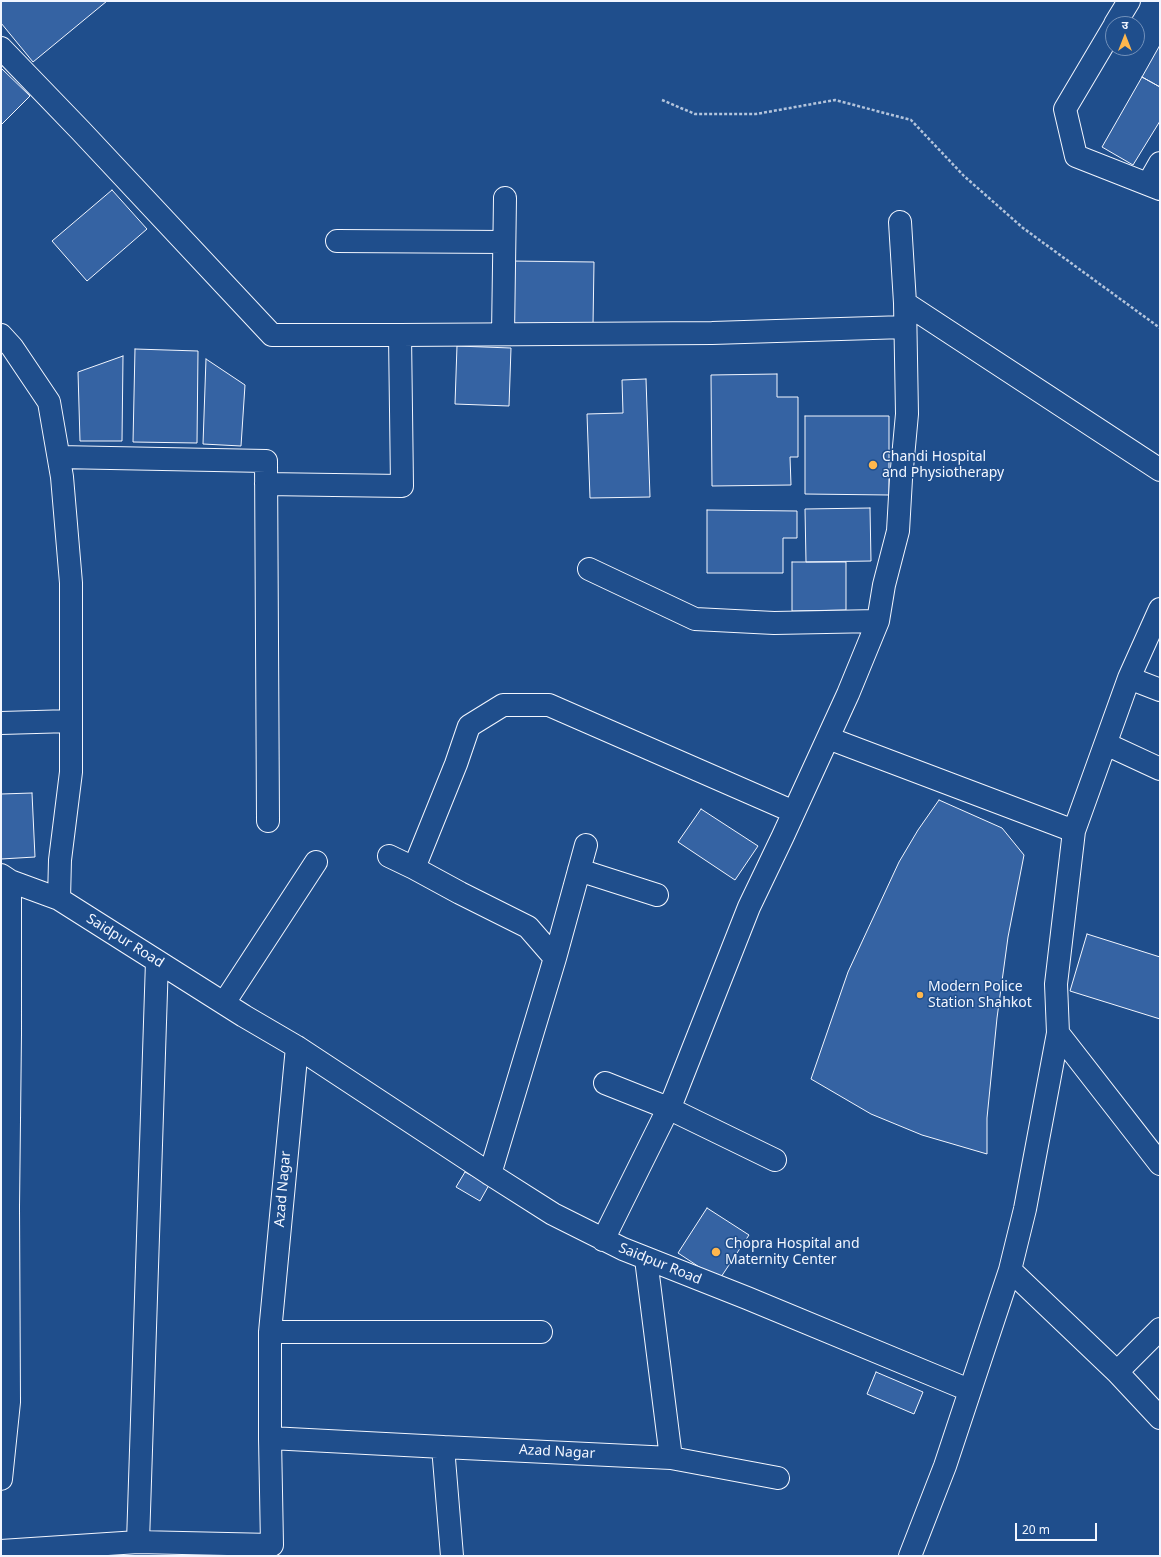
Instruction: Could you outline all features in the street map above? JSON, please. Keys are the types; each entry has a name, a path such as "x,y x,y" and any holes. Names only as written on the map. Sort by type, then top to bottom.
{"street":[{"path":"1120,16 1129,1"},
{"path":"1105,42 1065,109 1076,156 1154,187 1160,163"},
{"path":"1,48 272,335 712,333 905,327"},
{"path":"502,334 505,198"},
{"path":"603,1240 674,1097 748,907 794,812 848,694 878,621 884,585 898,531 907,414 905,303 900,222"},
{"path":"337,241 504,242"},
{"path":"905,303 1160,470"},
{"path":"1,335 12,347 49,402 62,477 71,583 71,772 60,860 59,899"},
{"path":"266,484 402,486 400,335"},
{"path":"58,457 266,461 268,821"},
{"path":"589,569 695,619 774,623 878,621"},
{"path":"910,1556 945,1466 1010,1270 1026,1209 1058,1033 1056,984 1074,831 1129,678 1160,608"},
{"path":"1129,678 1160,690"},
{"path":"414,868 456,764 469,726 502,705 549,705 794,812"},
{"path":"1,723 71,721"},
{"path":"828,738 1074,831"},
{"path":"1106,744 1160,769"},
{"path":"490,1174 555,958 586,845"},
{"path":"389,856 528,927 555,958"},
{"path":"224,1003 316,862"},
{"path":"579,870 657,895"},
{"path":"1,1479 5,1402 4,1207 6,878"},
{"name":"Saidpur Road","path":"6,878 59,899 244,1016 297,1047 553,1214 603,1240 646,1259 747,1298 969,1390"},
{"path":"1,1551 73,1551 138,1542 157,961"},
{"path":"1058,1033 1160,1164"},
{"name":"Azad Nagar","path":"138,1542 272,1545 270,1332 297,1047"},
{"path":"605,1083 668,1108 775,1160"},
{"path":"646,1259 671,1458"},
{"path":"1010,1270 1117,1372 1160,1418"},
{"path":"1117,1372 1160,1329"},
{"path":"270,1332 541,1332"},
{"name":"Azad Nagar","path":"270,1438 671,1458 778,1478"},
{"path":"443,1446 452,1556"}],"path":[{"path":"662,100 695,114 756,114 835,100 911,120 964,176 1023,228 1160,328"}],"building":[{"path":"1,1 107,1 33,62 1,23"},
{"path":"1160,45 1160,87 1142,77"},
{"path":"1,68 30,96 1,125"},
{"path":"1142,77 1160,87 1160,121 1133,165 1102,147"},
{"path":"112,190 147,229 87,281 52,241"},
{"path":"510,261 594,262 593,325 509,324"},
{"path":"457,346 511,348 509,406 455,404"},
{"path":"135,349 198,351 197,443 133,442"},
{"path":"123,356 122,441 80,441 78,372"},
{"path":"206,359 245,385 241,446 203,444"},
{"path":"777,374 777,397 798,397 798,457 790,457 791,485 712,486 711,375"},
{"path":"646,379 650,497 590,498 587,414 623,413 622,380"},
{"path":"805,416 889,416 889,495 805,494"},
{"path":"870,508 871,561 806,562 805,509"},
{"path":"707,510 797,511 797,538 783,538 783,573 707,573"},
{"path":"792,562 846,562 846,610 792,611"},
{"path":"32,793 35,857 1,859 1,794"},
{"name":"Modern Police Station Shahkot","path":"939,800 1002,828 1024,855 1008,937 997,1018 987,1118 987,1154 922,1135 871,1114 811,1079 848,972 899,862 918,830"},
{"path":"701,809 758,846 735,880 678,842"},
{"path":"1087,934 1160,957 1160,1019 1070,991"},
{"path":"465,1172 489,1185 480,1201 456,1187"},
{"path":"707,1208 749,1235 719,1280 678,1253"},
{"path":"876,1372 923,1392 914,1414 867,1394"}],"place":[{"name":"Chandi Hospital and Physiotherapy","path":"873,465"},
{"name":"Modern Police Station Shahkot","path":"920,995"},
{"name":"Chopra Hospital and Maternity Center","path":"716,1252"}]}
